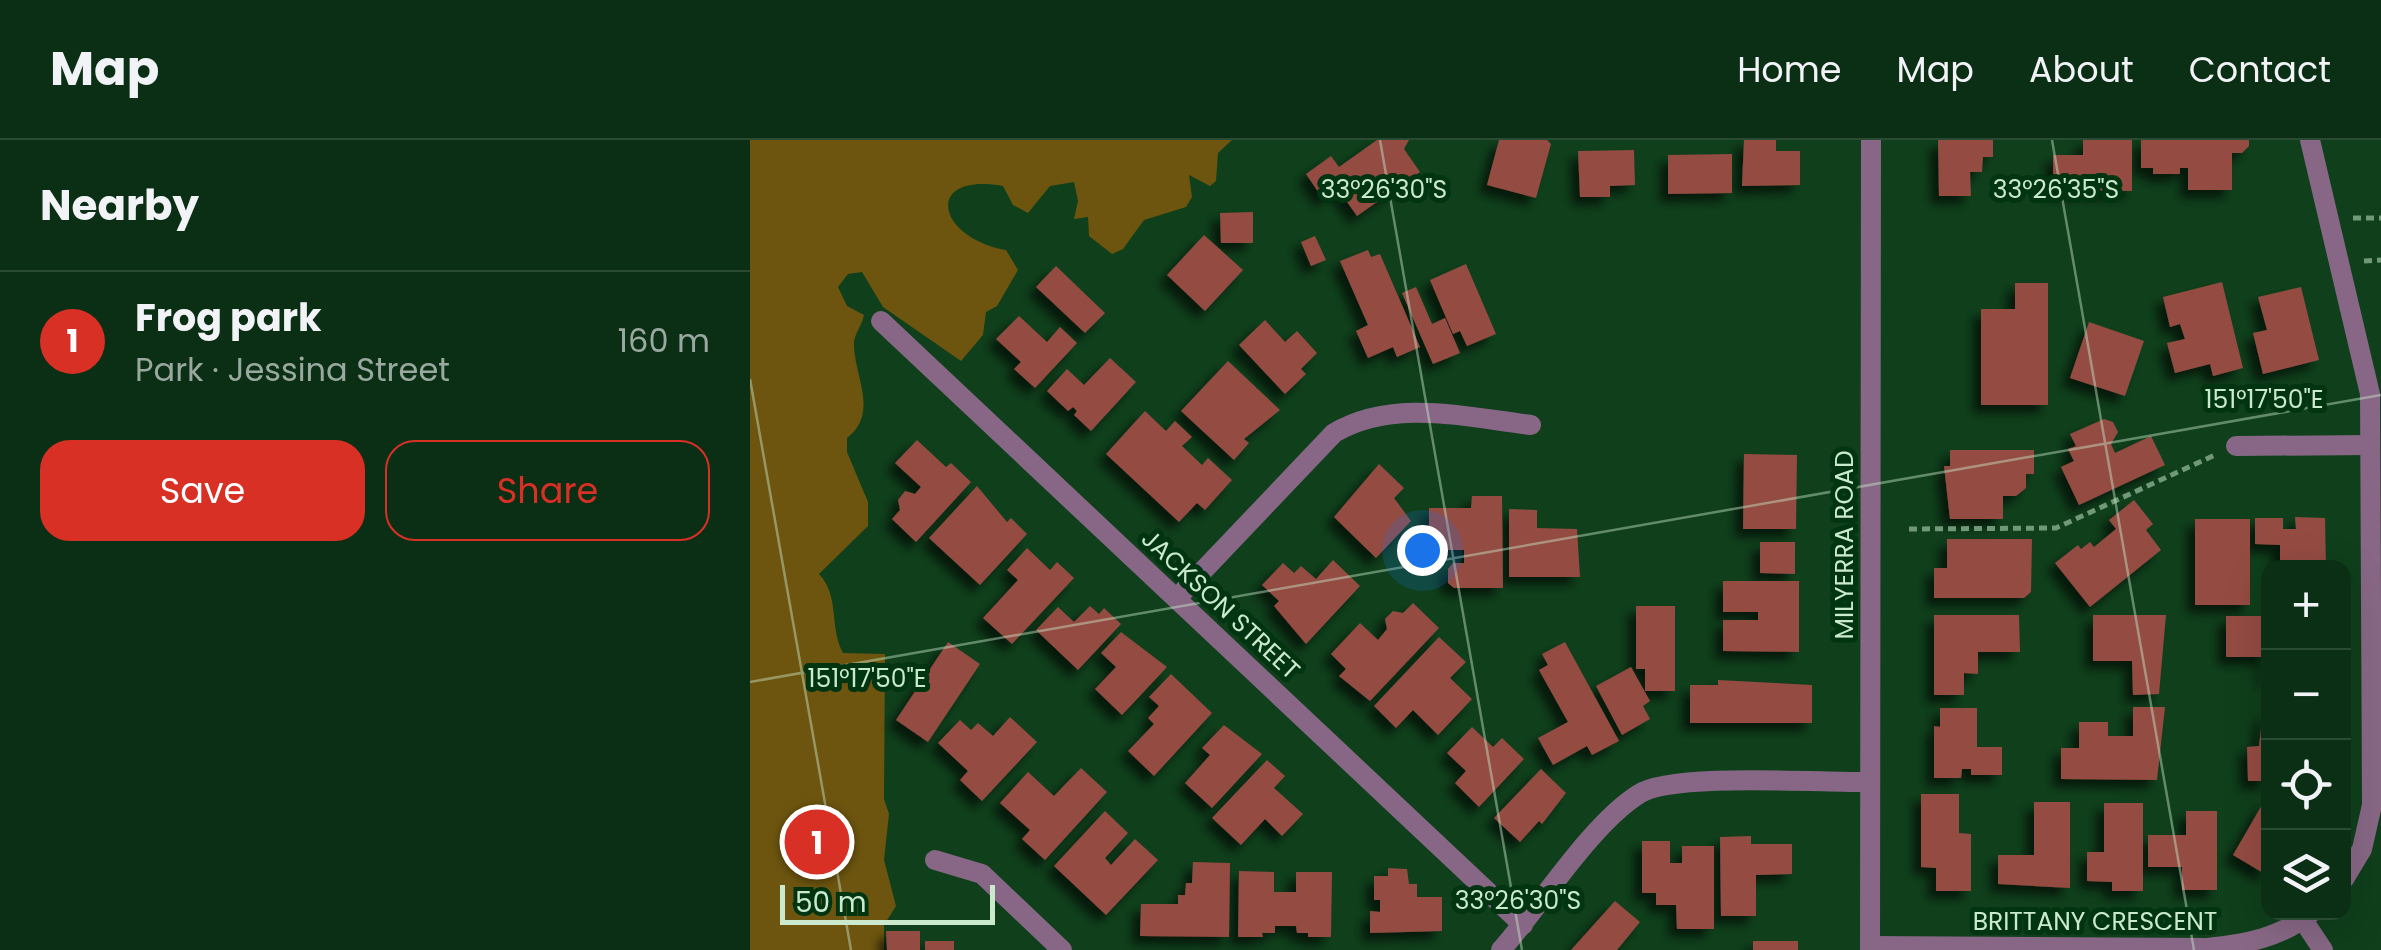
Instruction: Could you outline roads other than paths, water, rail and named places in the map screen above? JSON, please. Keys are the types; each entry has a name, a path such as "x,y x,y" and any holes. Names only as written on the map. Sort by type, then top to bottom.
{"street":[{"name":"MILYERRA ROAD","path":"1870,140 1870,948"},
{"path":"2310,140 2367,364 2372,804 2362,849 2351,867"},
{"name":"JACKSON STREET","path":"882,321 1523,926"},
{"path":"1178,597 1334,433 1360,418 1420,412 1531,425"},
{"path":"2236,446 2370,446"},
{"path":"1501,950 1610,819 1640,793 1695,783 1869,782"},
{"path":"934,860 982,874 1062,950"},
{"name":"BRITTANY CRESCENT","path":"1870,948 2207,948 2247,944 2298,920"},
{"path":"2309,920 2323,950"}],"place":[{"name":"Frog park","path":"817,842"}]}
